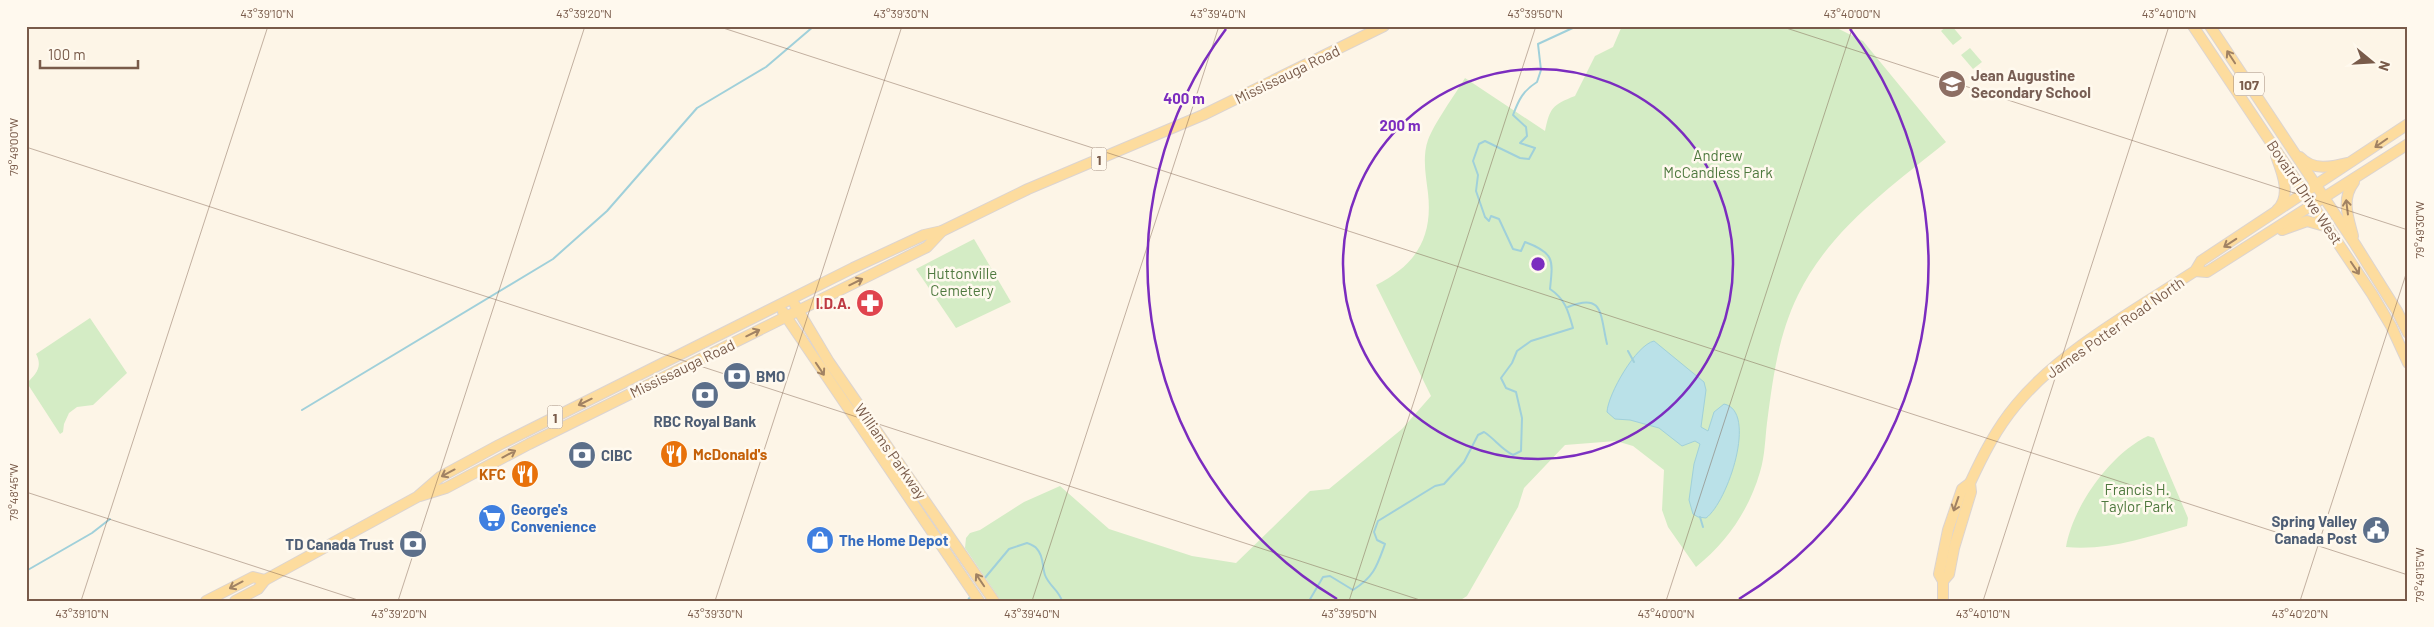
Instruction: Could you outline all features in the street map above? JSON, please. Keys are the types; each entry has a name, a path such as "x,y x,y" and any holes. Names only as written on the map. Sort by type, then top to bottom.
{"main road":[{"name":"Mississauga Road","path":"235,601 258,589 265,580 416,497 440,477 499,445 915,239 942,231 1028,189 1203,114 1384,26"},
{"name":"Bovaird Drive West","path":"2194,26 2382,310 2408,363"},
{"name":"Bovaird Drive West","path":"2210,26 2355,244 2408,332"},
{"path":"2408,124 2306,194 2201,261 2195,271 2207,272 2408,144"},
{"path":"2268,218 2285,200 2281,170 2270,141"},
{"path":"2287,142 2304,161 2310,164 2332,166 2353,162"},
{"path":"2355,244 2346,198 2347,191 2361,174"},
{"path":"2272,230 2282,230 2307,221 2328,228"},
{"name":"Mississauga Road","path":"416,497 446,488 529,444 927,247 942,231"},
{"name":"James Potter Road North","path":"1942,601 1943,581 1939,574 1948,530 1962,489 1970,483 2003,422 2044,375 2096,336 2195,271"},
{"name":"Williams Parkway","path":"791,299 829,362 994,601"},
{"name":"Williams Parkway","path":"779,305 979,601"},
{"name":"Mississauga Road","path":"206,601 253,576 265,580"}],"green space":[{"name":"Andrew McCandless Park","path":"1622,26 1833,26 1863,41 1946,142 1883,193 1844,229 1811,271 1791,310 1781,342 1760,472 1743,512 1718,547 1696,567 1668,527 1662,510 1664,470 1633,446 1616,441 1565,445 1524,488 1518,507 1467,596 1459,601 1001,601 965,548 966,538 970,533 980,530 1024,502 1060,486 1109,529 1192,556 1236,563 1310,491 1329,489 1402,429 1431,396 1376,285 1402,269 1419,248 1424,237 1428,224 1429,209 1425,153 1428,140 1435,126 1465,78 1545,131 1553,108 1575,96 1595,56 1613,47"},
{"path":"1947,26 1952,26 1962,38 1953,45 1941,31"},
{"path":"1970,48 1982,62 1973,69 1961,55"},
{"name":"Huttonville Cemetery","path":"974,239 1011,302 956,328 916,269"},
{"path":"90,318 127,373 93,405 77,407 69,413 63,432 60,434 27,383 39,367 36,354"},
{"name":"Francis H. Taylor Park","path":"2148,436 2154,438 2188,518 2187,526 2142,539 2112,545 2082,548 2066,547 2076,515 2095,483 2120,455"}],"water":[{"path":"1654,341 1704,382 1706,390 1701,427 1708,431 1714,412 1724,404 1734,410 1739,423 1736,458 1730,477 1723,494 1706,518 1693,514 1689,500 1694,464 1700,444 1695,441 1682,446 1659,428 1630,420 1615,419 1607,412 1612,394 1631,360 1647,344"}],"waterway":[{"path":"302,410 553,259 607,211 697,108 766,67 814,26"},
{"path":"1309,601 1323,577 1330,576 1353,590 1366,580 1377,565 1385,544 1377,540 1374,532 1378,521 1435,486 1444,484 1464,462 1478,435 1484,432 1513,455 1521,451 1522,418 1516,392 1506,388 1501,378 1512,363 1517,351 1531,341 1573,328 1565,306 1550,289 1552,271 1547,254 1525,242 1521,251 1513,249 1499,219 1491,216 1489,221 1485,217 1476,191 1478,175 1473,161 1479,144 1485,141 1520,158 1529,159 1535,148 1520,143 1527,136 1526,127 1513,115 1522,96 1537,82 1541,70 1538,44 1577,26"},
{"path":"1568,307 1588,302 1594,304 1601,316 1607,344"},
{"path":"1628,351 1634,362"},
{"path":"1700,517 1703,527"},
{"path":"26,571 92,533 110,519"},
{"path":"984,579 1009,549 1027,543 1035,547 1039,552 1047,579 1062,601"},
{"path":"967,601 970,597"}],"place":[{"name":"Jean Augustine Secondary School","path":"1952,84"},
{"name":"I.D.A.","path":"870,303"},
{"name":"BMO","path":"737,376"},
{"name":"RBC Royal Bank","path":"705,395"},
{"name":"McDonald's","path":"674,454"},
{"name":"CIBC","path":"582,455"},
{"name":"KFC","path":"525,474"},
{"name":"George's Convenience","path":"492,518"},
{"name":"Spring Valley Canada Post","path":"2376,530"},
{"name":"The Home Depot","path":"820,540"},
{"name":"TD Canada Trust","path":"413,544"}]}
